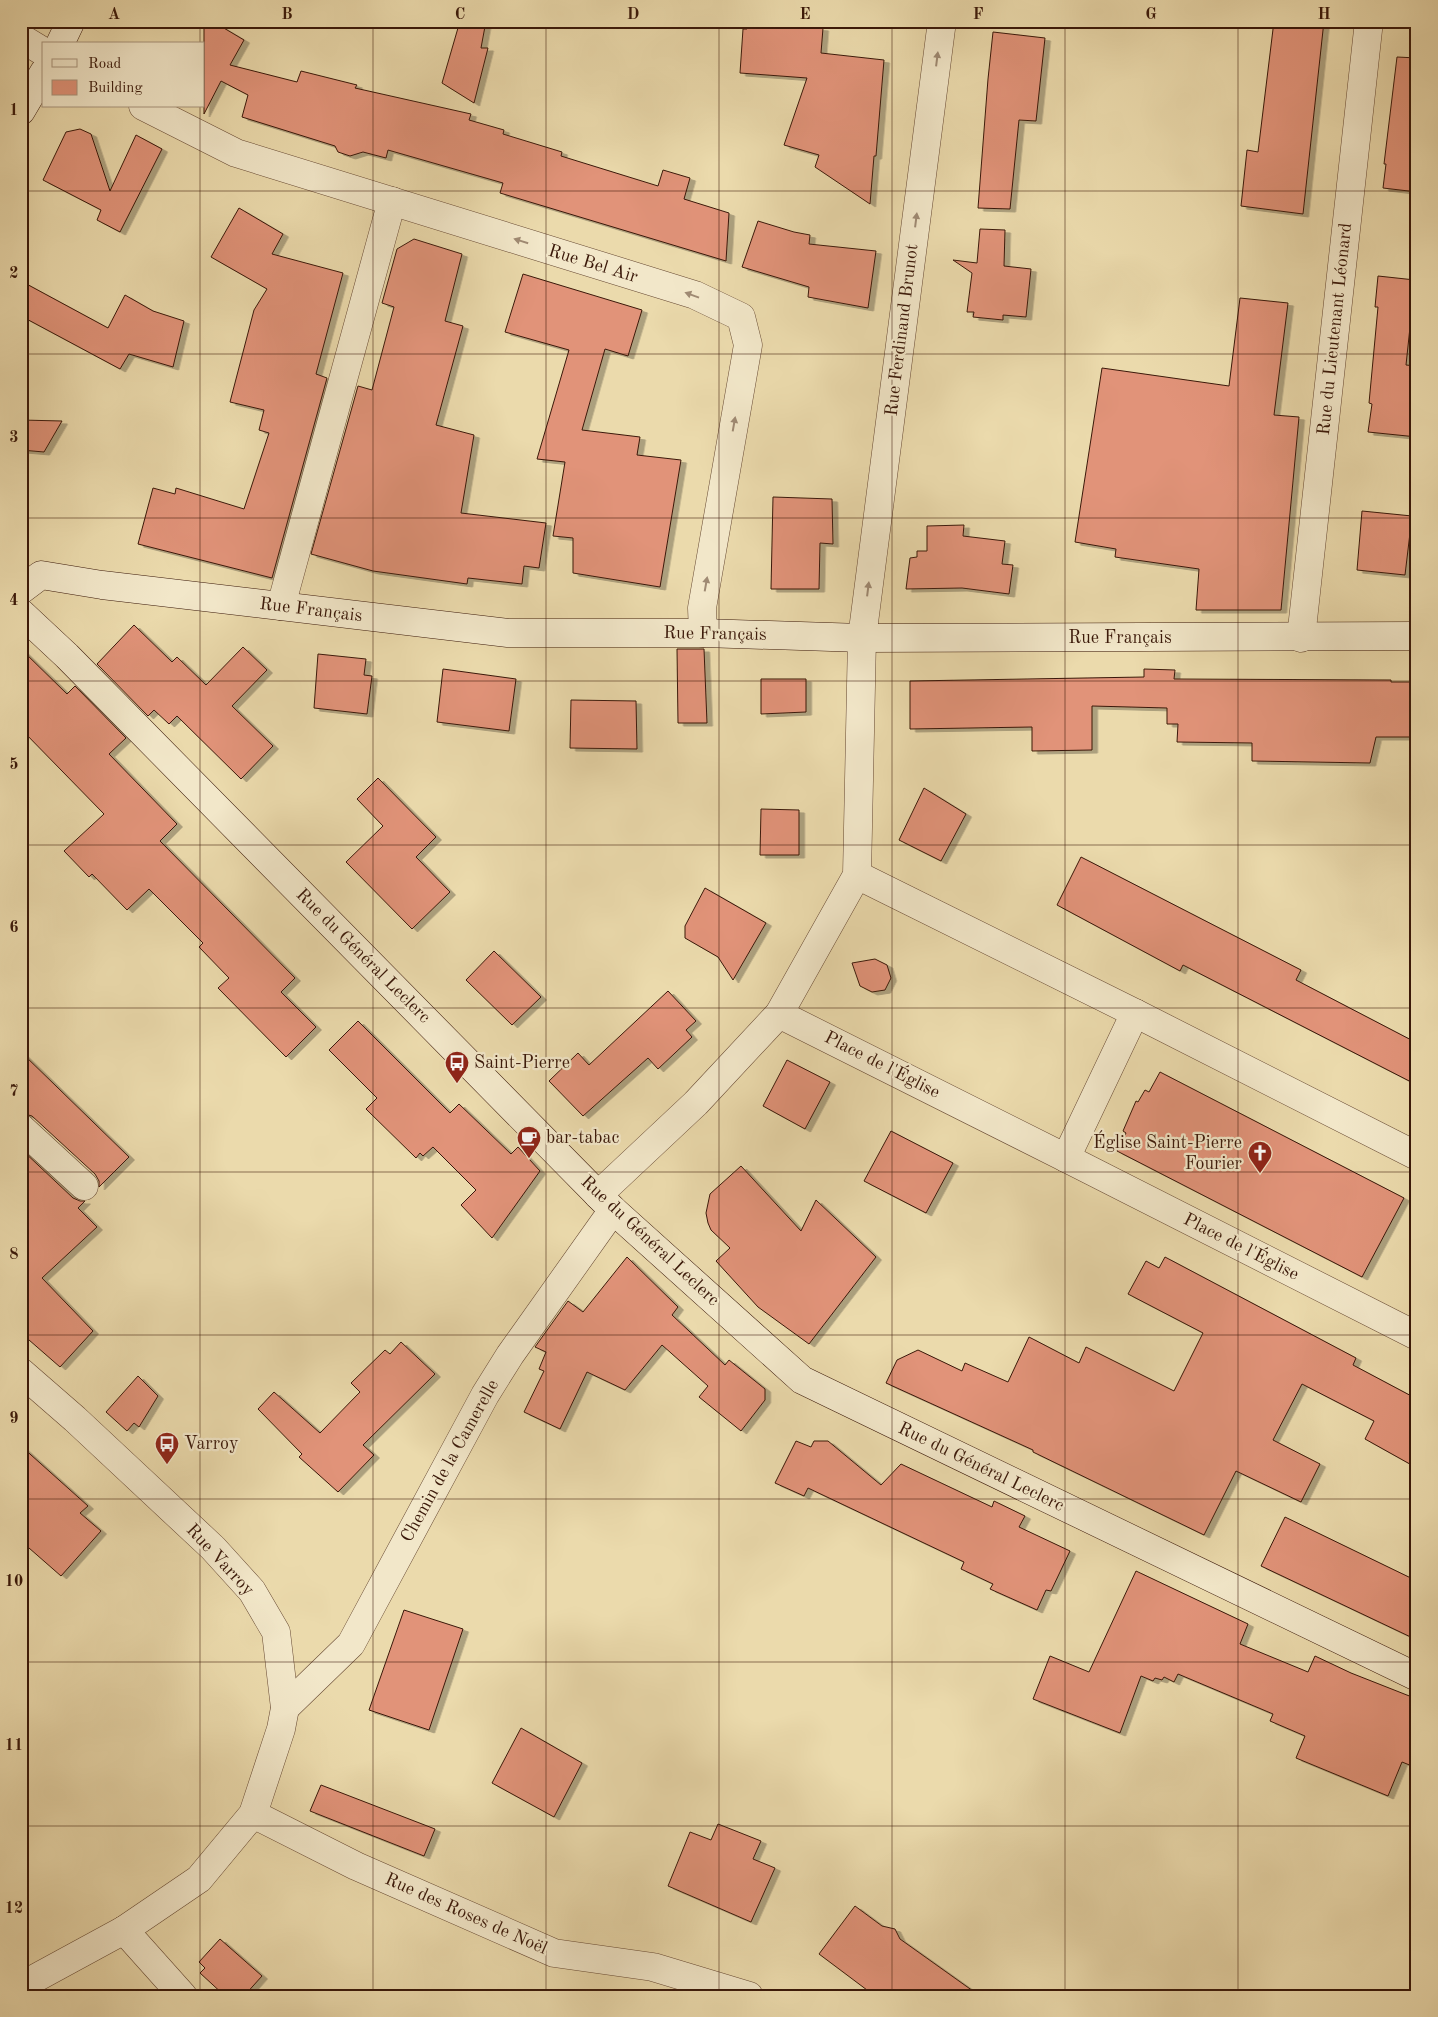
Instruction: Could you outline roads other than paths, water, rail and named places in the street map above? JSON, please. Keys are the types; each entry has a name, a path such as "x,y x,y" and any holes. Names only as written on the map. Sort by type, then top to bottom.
{"street":[{"path":"61,42 71,21"},
{"name":"Rue Ferdinand Brunot","path":"862,638 942,21"},
{"name":"Rue du Lieutenant Léonard","path":"1301,638 1369,21"},
{"path":"21,38 42,51"},
{"path":"21,111 42,75"},
{"name":"Rue Bel Air","path":"147,108 236,153 695,295 740,317 748,346 702,608 703,633"},
{"path":"281,606 392,201"},
{"name":"Rue Français","path":"21,590 41,575 102,585 508,633 703,633 862,638 1301,638 1417,636"},
{"name":"Rue du Général Leclerc","path":"21,613 67,656 606,1202 802,1380 1417,1677"},
{"path":"606,1202 779,1014 857,875 862,638"},
{"path":"857,875 1417,1156"},
{"path":"1066,1158 1135,1013"},
{"name":"Place de l'Église","path":"779,1014 1417,1336"},
{"path":"21,1128 84,1186"},
{"name":"Chemin de la Camerelle","path":"285,1708 351,1644 485,1395 606,1202"},
{"name":"Rue Varroy","path":"21,1372 75,1419 213,1548 252,1591 276,1632 285,1708 281,1729 253,1814 199,1879 124,1930 21,1986"},
{"name":"Rue des Roses de Noël","path":"253,1814 356,1866 554,1953 653,1967 749,1996"},
{"path":"124,1930 183,1996"}],"place":[{"name":"Saint-Pierre","path":"457,1084"},
{"name":"bar-tabac","path":"529,1159"},
{"name":"Église Saint-Pierre Fourier","path":"1260,1174"},
{"name":"Varroy","path":"167,1465"}]}
